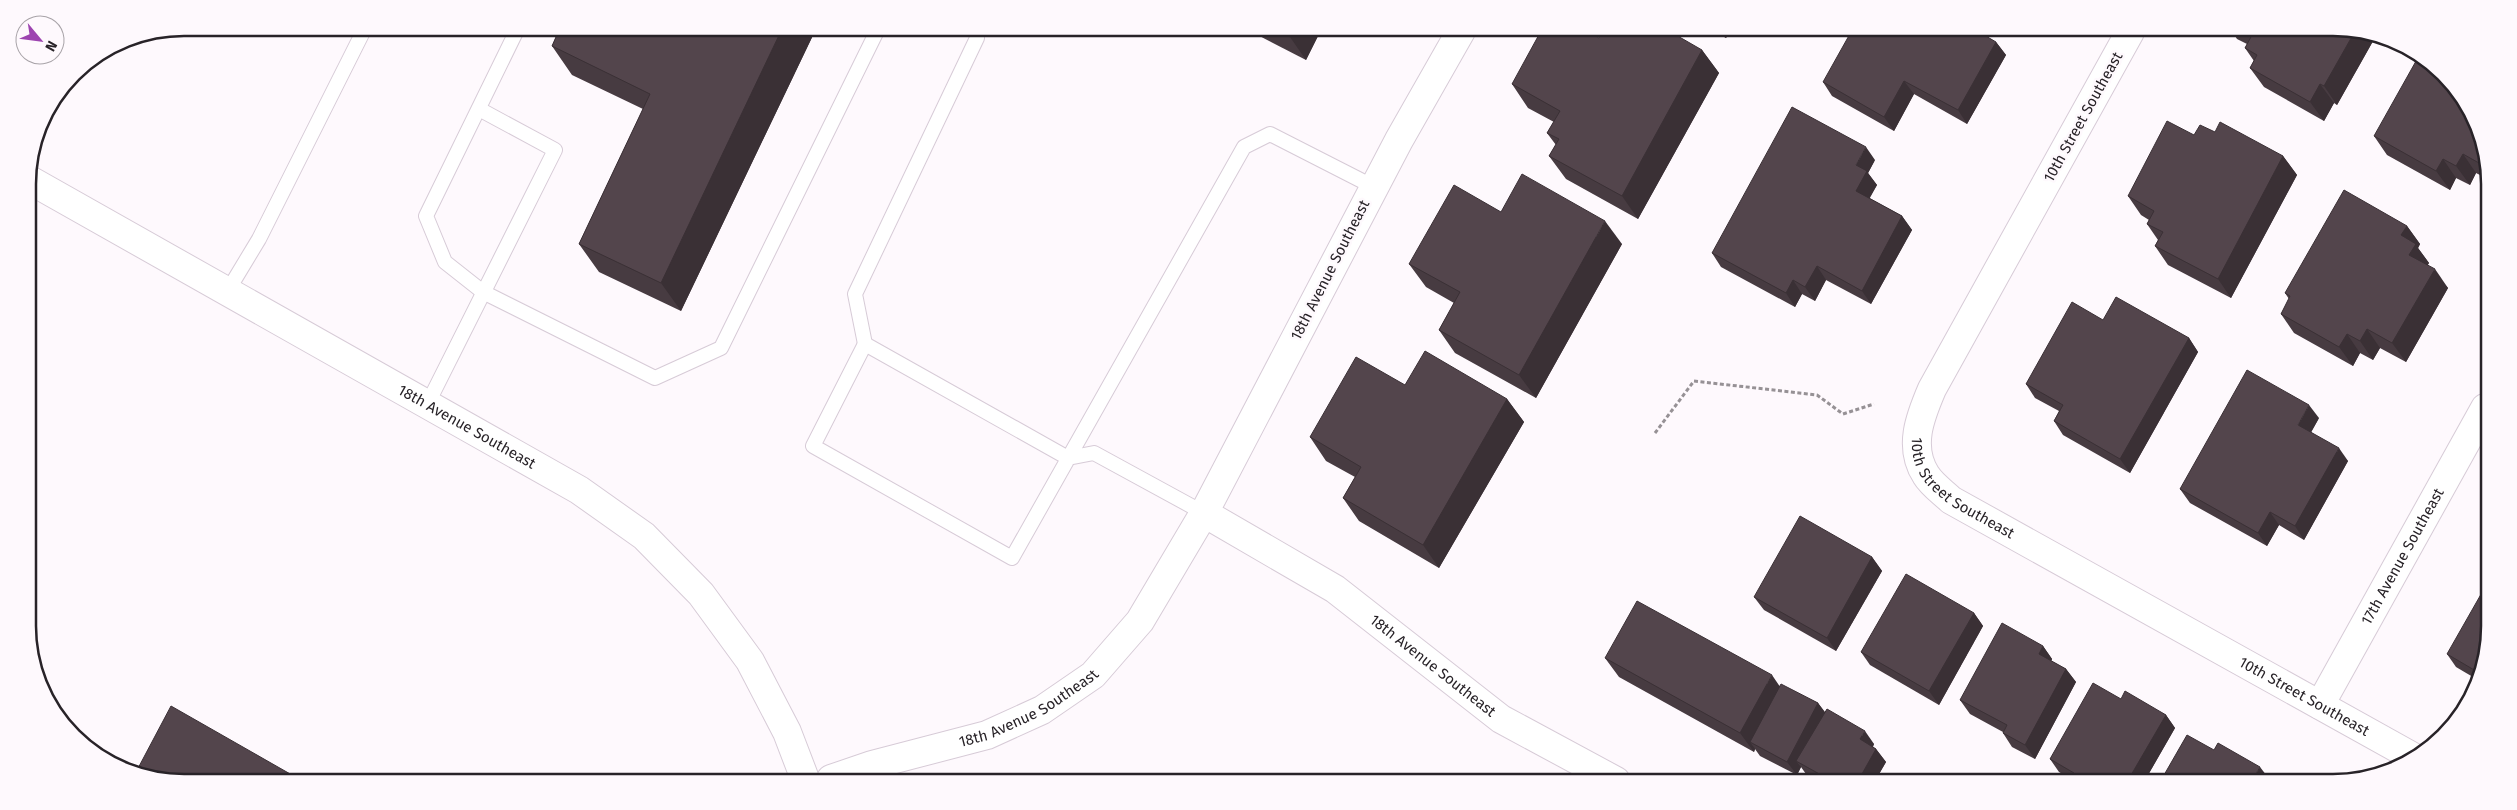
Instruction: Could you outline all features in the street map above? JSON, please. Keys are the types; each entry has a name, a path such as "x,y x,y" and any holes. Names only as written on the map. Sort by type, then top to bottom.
{"street":[{"name":"18th Avenue Southeast","path":"847,774 872,765 987,735 1042,710 1093,675 1140,620 1204,513 1374,187 1458,36"},
{"name":"10th Street Southeast","path":"2128,36 1932,389 1919,420 1916,449 1926,476 1952,500 2407,754"},
{"name":"18th Avenue Southeast","path":"37,184 579,490 644,536 701,594 750,661 787,732 803,774"},
{"name":"17th Avenue Southeast","path":"2320,705 2481,415"},
{"name":"18th Avenue Southeast","path":"1204,513 1335,589 1501,719 1603,773"}],"lane":[{"path":"227,292 259,239 361,37"},
{"path":"514,37 426,216 445,262 483,292 655,378 721,348 874,37"},
{"path":"977,38 855,294 864,344 813,446 1012,558 1244,146 1270,134 1374,187"},
{"path":"427,405 555,150 479,109"},
{"path":"864,344 1068,458 1094,453 1204,513"}],"path":[{"path":"1655,432 1694,381 1817,395 1843,414 1874,404"}],"building":[{"path":"1538,36 1596,36 1599,38 1600,36 1678,36 1702,50 1622,196 1549,156 1559,139 1547,133 1560,111 1512,84"},
{"path":"1849,36 1986,36 1996,42 1958,110 1904,81 1884,117 1823,82"},
{"path":"2251,36 2351,38 2324,86 2320,84 2310,102 2250,68 2257,55 2245,48"},
{"path":"556,37 778,37 661,283 579,244 650,94 552,46"},
{"path":"2416,62 2438,79 2461,110 2470,127 2479,163 2463,154 2456,166 2443,159 2436,171 2374,136"},
{"path":"1792,107 1866,147 1856,165 1867,171 1856,191 1902,216 1862,291 1817,266 1805,287 1793,280 1786,293 1712,253"},
{"path":"2167,121 2194,135 2200,125 2215,132 2220,122 2283,156 2218,279 2155,246 2163,232 2147,224 2154,211 2128,196"},
{"path":"1522,174 1605,221 1519,375 1439,330 1460,292 1409,264 1454,185 1501,212"},
{"path":"2344,190 2407,226 2401,235 2416,244 2409,255 2435,269 2392,343 2367,329 2360,341 2347,334 2339,347 2281,314 2290,296 2285,293"},
{"path":"2116,297 2189,338 2120,459 2054,421 2063,405 2026,384 2072,302 2103,320"},
{"path":"1425,351 1507,399 1423,545 1343,498 1361,467 1310,437 1356,357 1405,385"},
{"path":"2247,370 2309,405 2298,425 2339,448 2295,526 2270,512 2258,533 2180,489"},
{"path":"1800,516 1872,557 1827,638 1754,597"},
{"path":"1906,574 1974,613 1929,691 1861,652"},
{"path":"2481,594 2481,626 2474,670 2447,654"},
{"path":"1637,601 1772,675 1740,733 1605,658"},
{"path":"2002,623 2043,646 2039,654 2066,669 2025,745 2003,733 2007,725 1960,700"},
{"path":"2093,683 2121,699 2125,691 2166,715 2132,773 2074,773 2050,759"},
{"path":"1781,684 1818,703 1787,762 1750,742"},
{"path":"171,706 290,774 184,774 139,767"},
{"path":"1827,709 1865,731 1860,739 1876,749 1862,773 1818,773 1796,761"},
{"path":"2187,735 2214,750 2218,743 2260,767 2256,773 2165,773"}]}
